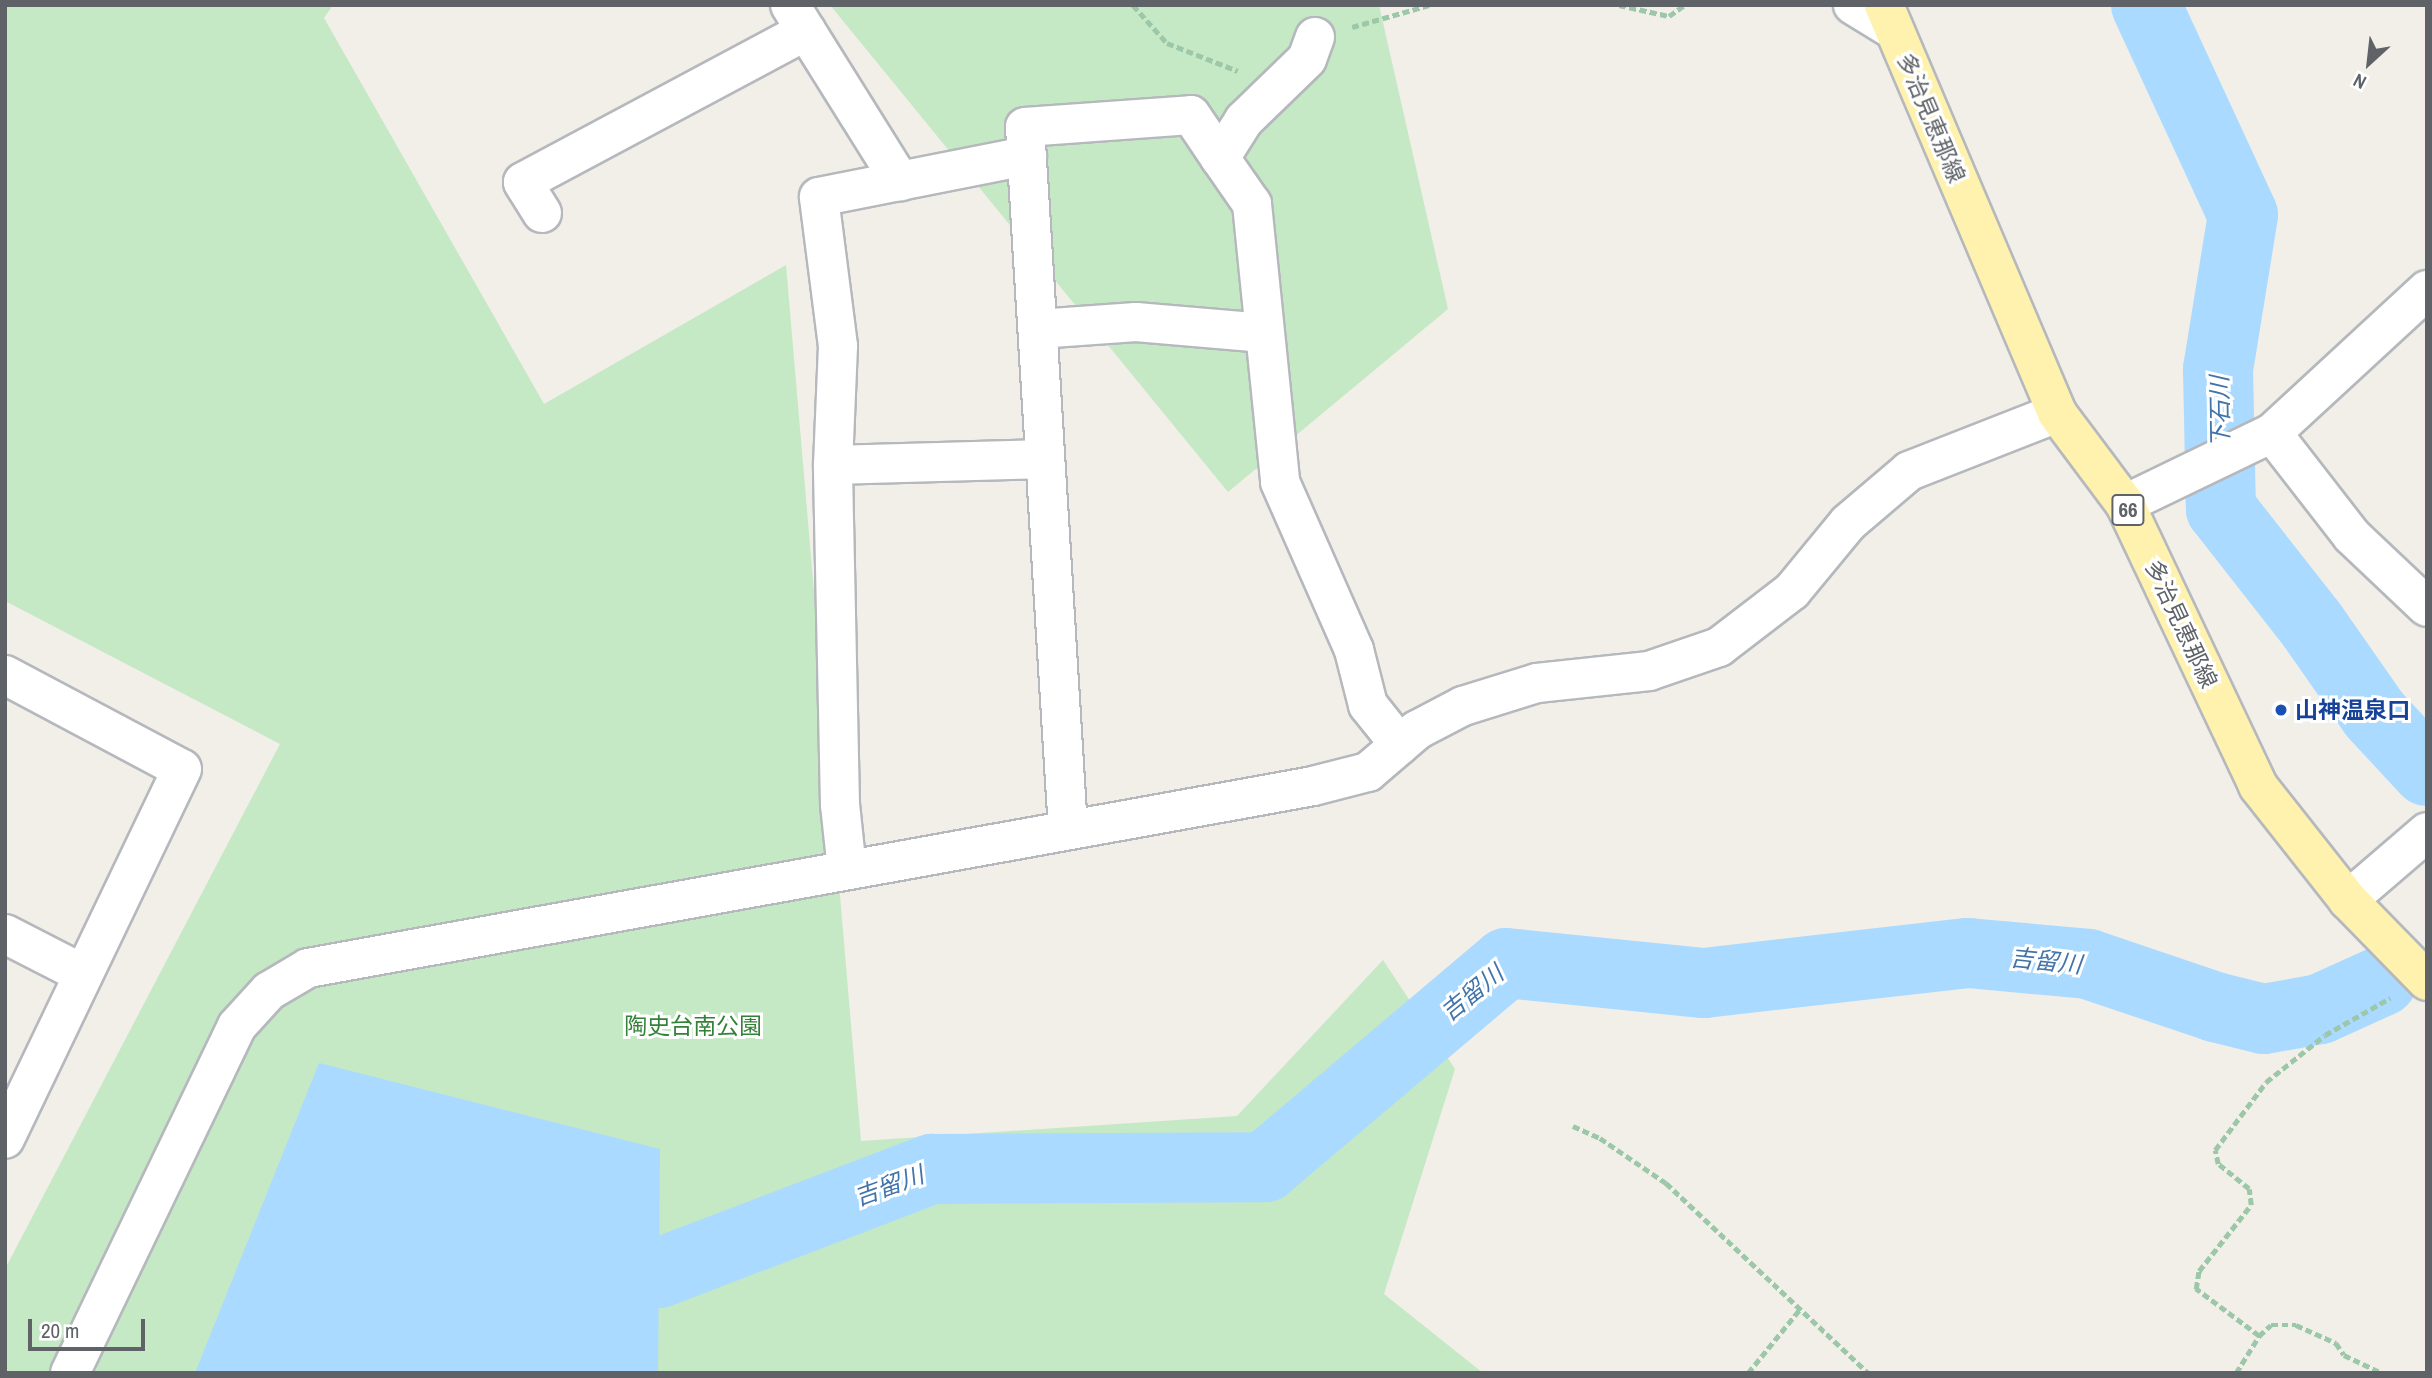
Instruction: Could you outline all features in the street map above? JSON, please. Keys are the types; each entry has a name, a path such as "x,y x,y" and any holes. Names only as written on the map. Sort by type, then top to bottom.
{"main road":[{"name":"多治見恵那線","path":"1889,18 2057,413 2125,504 2258,786 2348,900 2426,980"}],"street":[{"path":"1853,5 1889,18"},
{"path":"542,213 523,182 798,18 901,181"},
{"path":"1220,158 1244,120 1307,59 1315,37"},
{"path":"1068,830 1025,127 1191,115 1252,204 1280,482 1354,650 1368,705 1400,744"},
{"path":"847,870 840,805 833,465 838,346 819,198 1027,156"},
{"path":"2125,504 2272,433 2427,290"},
{"path":"1038,329 1136,322 1265,332"},
{"path":"70,1373 237,1026 269,991 308,968 1314,786 1368,772 1417,730 1463,706 1525,687 1649,671 1719,647 1792,591 1848,523 1909,471 2057,413"},
{"path":"2272,433 2352,536 2427,607"},
{"path":"833,465 1045,458"},
{"path":"5,675 182,769 5,1139"},
{"path":"2348,900 2423,835"},
{"path":"5,934 83,974"}],"path":[{"path":"1619,5 1669,16 1685,5"},
{"path":"2259,1336 2196,1289 2199,1271 2251,1205 2249,1189 2218,1164 2215,1150 2266,1082 2325,1035 2426,980"},
{"path":"1573,1126 1600,1138 1666,1183 1868,1373"},
{"path":"1748,1373 1800,1309"},
{"path":"2236,1373 2259,1336 2271,1325 2296,1325 2336,1343 2344,1355 2382,1373"}],"green space":[{"name":"陶史台南公園","path":"5,5 333,5 324,18 544,404 786,265 861,1141 1237,1116 1383,960 1455,1069 1384,1294 1483,1373 5,1373 5,1269 280,744 5,601"},
{"path":"830,5 1379,5 1448,309 1228,492"}],"water":[{"path":"319,1063 660,1149 658,1373 195,1373"}],"waterway":[{"name":"下石川","path":"2146,5 2243,215 2218,369 2221,509 2312,625 2374,714 2427,771"},
{"name":"吉留川","path":"659,1273 932,1169 1265,1167 1506,963 1704,983 1968,953 2088,964 2215,1007 2264,1019 2320,1009 2382,981"}],"place":[{"name":"山神温泉口","path":"2281,710"}]}
